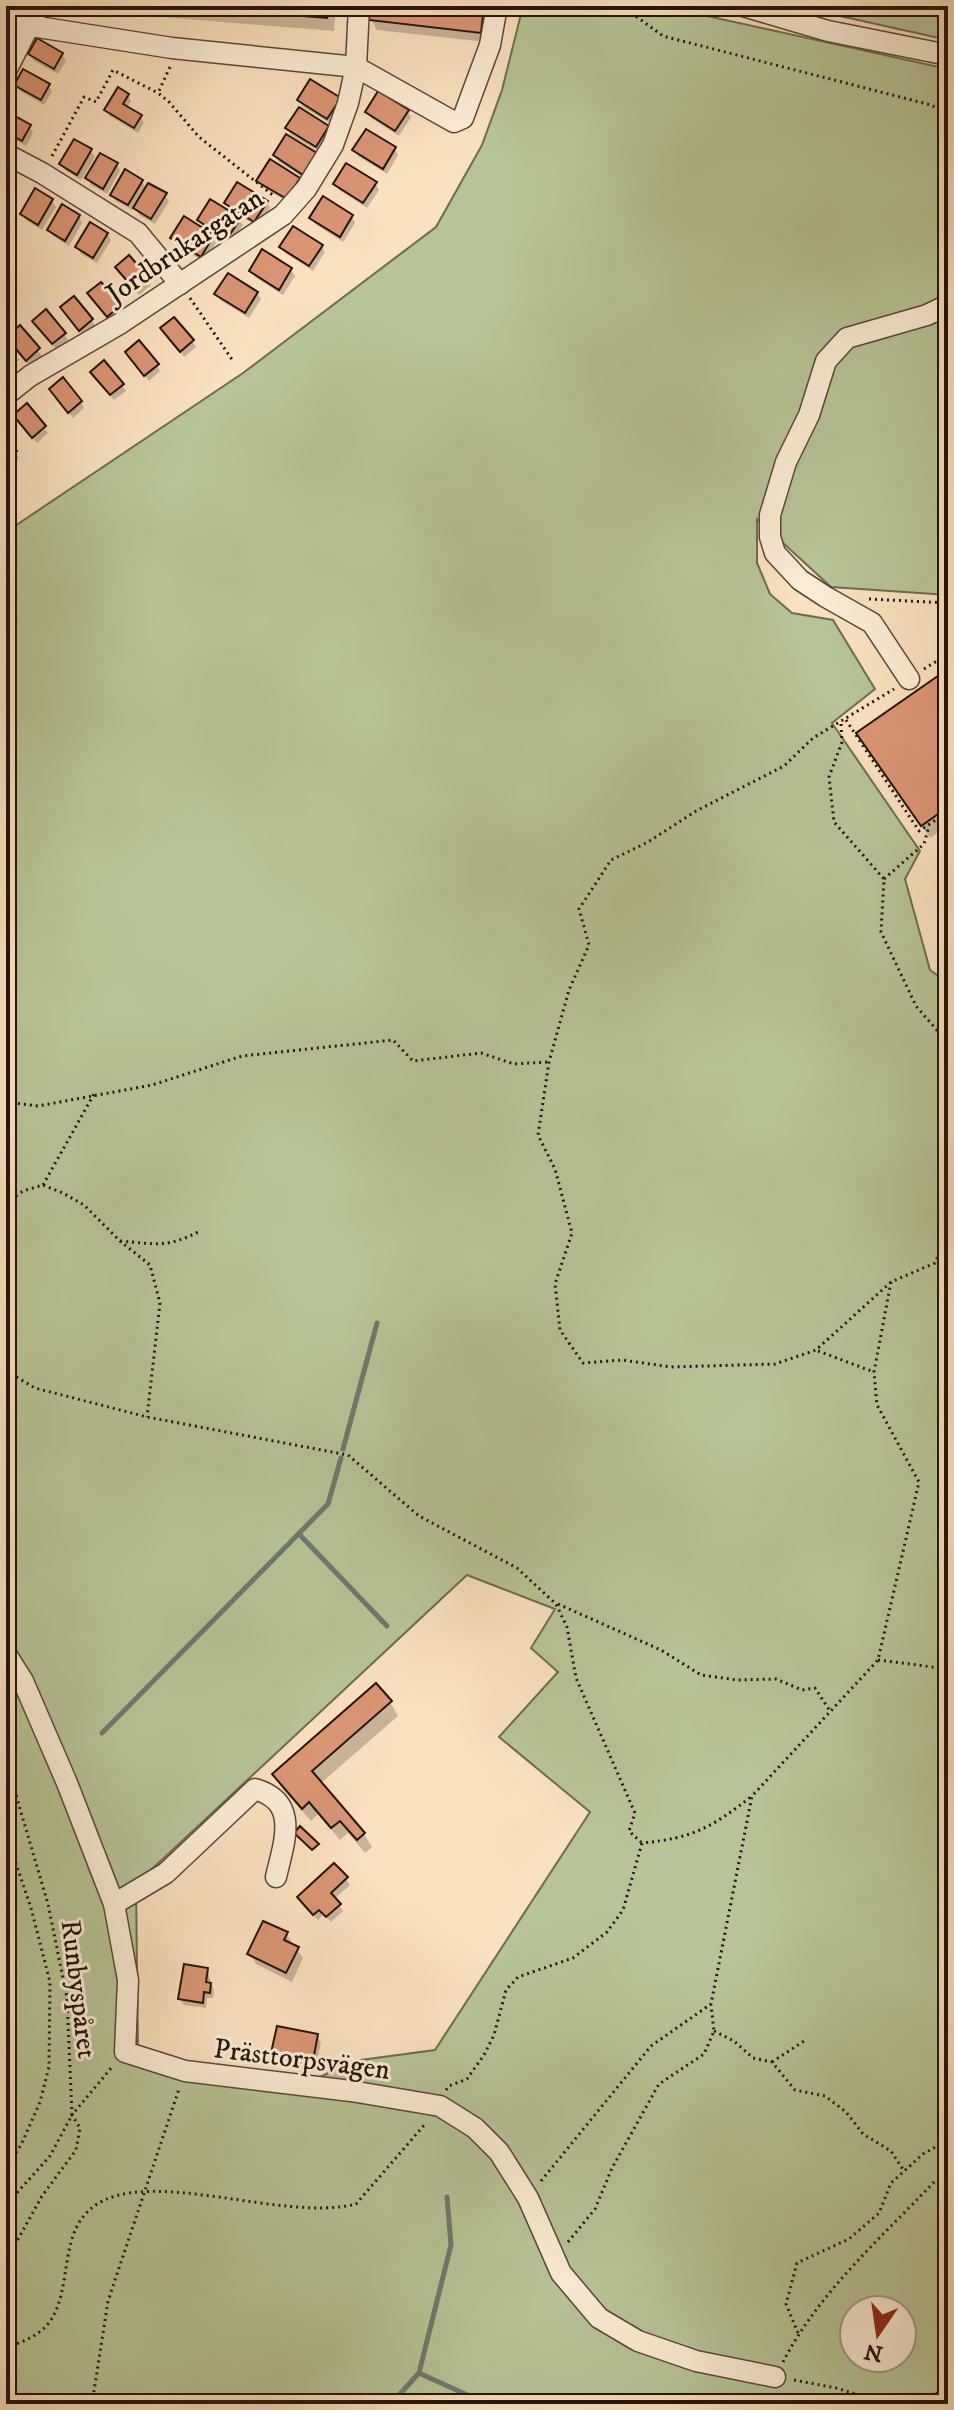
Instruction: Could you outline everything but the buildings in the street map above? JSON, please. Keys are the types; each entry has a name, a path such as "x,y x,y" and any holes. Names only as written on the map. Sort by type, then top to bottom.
{"street":[{"path":"6,71 39,6"},
{"name":"Jordbrukargatan","path":"6,395 30,376 180,284 290,208 306,189 333,145 348,103 356,67 359,6"},
{"path":"6,22 172,48 356,67 454,122 463,118 490,45 497,6"},
{"path":"743,6 828,31 948,55"},
{"path":"6,154 138,233 180,284"},
{"path":"909,679 872,623 800,580 775,553 770,537 770,515 786,462 809,415 826,361 847,338 927,315 948,305"},
{"path":"6,1654 23,1681 114,1904 128,1980 125,2052"},
{"path":"114,1904 166,1873 255,1789 271,1794 285,1813 285,1838 276,1877"},
{"name":"Prästtorpsvägen","path":"125,2052 185,2071 351,2091 440,2106 475,2128 499,2152 528,2198 561,2273 599,2318 638,2341 696,2361 775,2377"}],"path":[{"path":"630,6 637,17 663,36 931,105 948,114"},
{"path":"158,93 170,69 172,48"},
{"path":"42,173 84,97 96,102 113,70 158,93 199,137 290,208"},
{"path":"180,284 233,361"},
{"path":"856,599 948,603"},
{"path":"948,654 813,738 784,766 696,811 648,842 611,860 579,909 589,945 569,990 549,1062 538,1135 555,1169 572,1233 555,1284 560,1330 583,1363 622,1360 671,1367 775,1364 816,1350 891,1282 935,1263 948,1233"},
{"path":"940,659 948,670"},
{"path":"846,720 919,831 948,812"},
{"path":"841,723 842,742 829,777 834,822 884,879 881,932 916,1006 948,1043"},
{"path":"884,879 924,844 929,825"},
{"path":"6,1102 38,1106 152,1085 242,1056 393,1040 413,1061 481,1053 514,1064 549,1062"},
{"path":"43,1185 94,1094"},
{"path":"6,1203 23,1191 43,1185 84,1205 120,1241 150,1265 160,1303 147,1417"},
{"path":"120,1241 159,1245 177,1243 200,1231"},
{"path":"556,1604 567,1627 576,1678 635,1813 629,1831 642,1843 670,1840 714,1825 752,1796 878,1660 919,1482 877,1405 874,1372 891,1282"},
{"path":"816,1350 874,1372"},
{"path":"6,1371 35,1388 147,1417 348,1455 419,1516 517,1568 556,1604 661,1650 701,1675 737,1680 776,1679 802,1690 815,1688 830,1711"},
{"path":"878,1660 948,1669"},
{"name":"Runbyspåret","path":"6,1761 48,1904 67,1998 72,2115 80,2128 76,2150 42,2196 6,2261"},
{"path":"555,2257 595,2209 631,2131 659,2084 704,2054 714,2031 711,2004 752,1796"},
{"name":"Runbyspåret","path":"6,1834 31,1908 50,1982 49,2067 40,2102 21,2145 6,2168"},
{"path":"6,2348 33,2337 48,2324 57,2307 74,2233 91,2208 113,2196 142,2191 212,2196 305,2209 339,2209 356,2204 440,2106 449,2086 467,2079 484,2055 494,2035 506,1990 518,1977 573,1958 607,1932 623,1910 642,1843"},
{"path":"528,2198 651,2046 711,2004"},
{"path":"714,2031 734,2041 753,2058 772,2062 795,2090 825,2096 846,2112 863,2134 891,2151 904,2171"},
{"path":"772,2062 804,2041"},
{"path":"6,2205 50,2156 72,2115 125,2052"},
{"path":"92,2404 108,2301 142,2191 185,2071"},
{"path":"798,2333 786,2304 797,2263 849,2239 879,2213 891,2183 923,2154 948,2140"},
{"path":"887,2403 836,2388 775,2377 798,2333 844,2278 935,2181 948,2173"},
{"path":"921,2404 948,2386"},
{"path":"877,2404 887,2403"}],"green space":[{"path":"523,6 662,6 948,69 948,595 831,587 757,519 757,563 770,594 792,613 833,620 875,689 832,723 920,851 905,879 930,970 948,983 948,2404 6,2404 6,532 243,373 436,227 482,145 502,90","holes":["467,1575 555,1609 531,1648 558,1672 499,1737 590,1812 435,2050 353,2061 312,2081 185,2068 138,2052 136,1884"]},
{"path":"795,6 948,6 948,40"}],"waterway":[{"path":"343,1449 377,1323"},
{"path":"102,1733 328,1504 341,1458"},
{"path":"299,1534 387,1626"},
{"path":"391,2404 419,2373 451,2245 447,2197"},
{"path":"419,2373 487,2404"}]}
